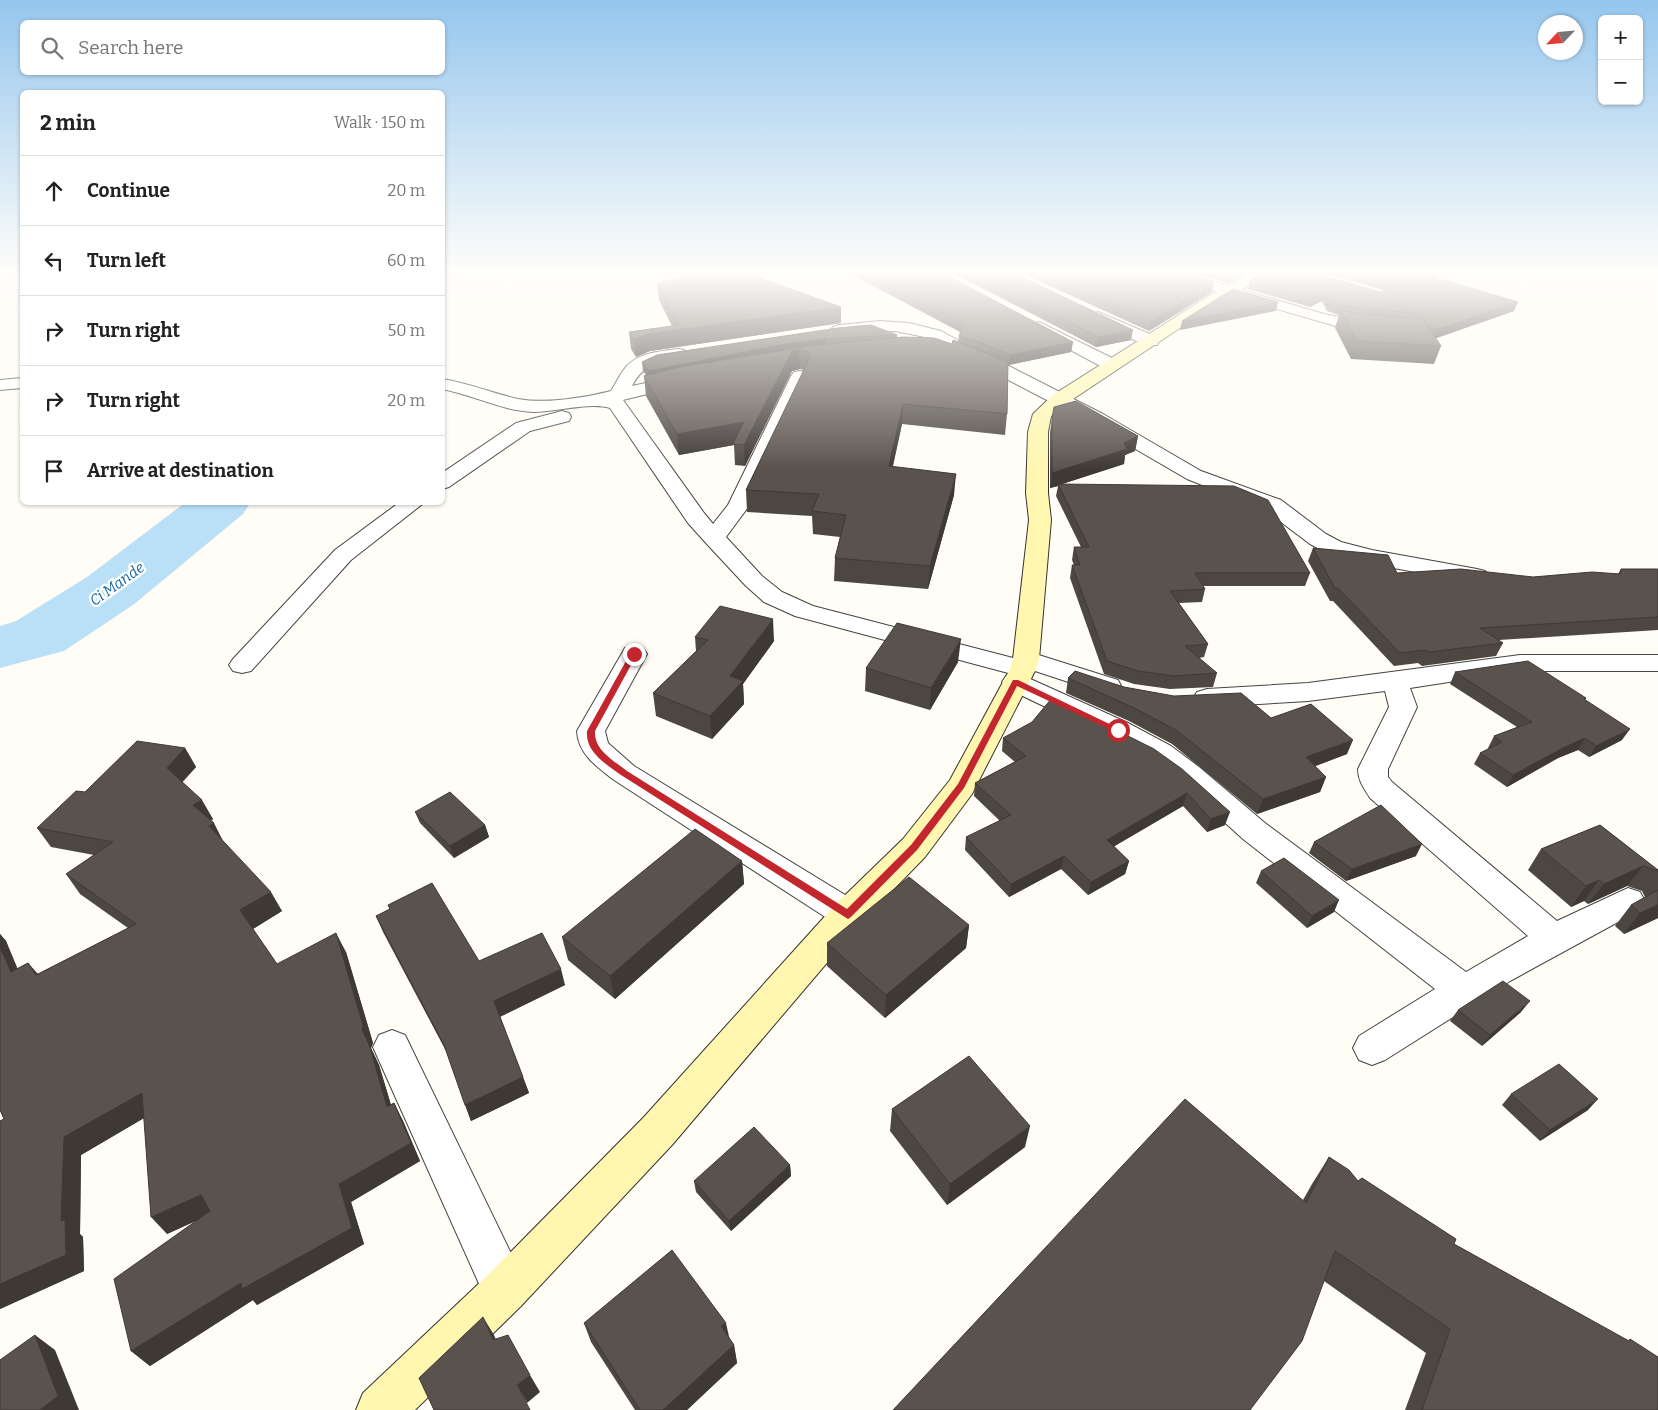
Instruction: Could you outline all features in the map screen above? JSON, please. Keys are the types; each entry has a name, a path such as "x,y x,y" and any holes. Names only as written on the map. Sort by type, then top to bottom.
{"main road":[{"path":"380,1410 504,1290 658,1131 848,914 914,848 961,786 1021,670 1040,520 1037,493 1038,432 1042,414 1060,399 1156,338"}],"street":[{"path":"941,338 970,357"},
{"path":"1060,338 1112,365"},
{"path":"1144,338 1151,341"},
{"path":"920,349 948,351 997,367 1060,399 1194,475 1273,505 1318,539 1333,547 1371,557 1470,576 1496,578"},
{"path":"445,481 523,427 602,407 617,397 630,372 636,365 656,357 695,352"},
{"path":"714,538 738,506 796,365"},
{"path":"445,385 464,388 524,406 589,402 701,377"},
{"path":"0,385 20,383"},
{"path":"617,397 696,518 754,581 773,597 804,611 1021,670 1131,694"},
{"path":"242,665 337,561 366,536 411,505"},
{"path":"634,654 591,731 591,739 594,746 606,760 624,773 848,914"},
{"path":"1179,699 1308,692 1520,663 1658,664"},
{"path":"1021,670 1118,730 1161,753 1189,774 1254,831 1463,990"},
{"path":"1392,682 1397,688 1403,707 1373,769 1373,778 1381,790 1555,939"},
{"path":"1372,1048 1463,990 1628,901"},
{"path":"392,1047 504,1290"}],"building":[{"path":"772,338 847,338 786,344 648,371 642,362 657,355"},
{"path":"895,338 934,338 952,344 953,340 1008,362 1007,414 903,404 889,466 956,474 930,566 835,558 846,515 812,511 819,494 746,490 810,357 807,351 792,351 744,445 733,444 744,422 677,434 644,376 680,367 809,346"},
{"path":"965,338 1065,338 1073,342 1010,355"},
{"path":"1355,338 1435,338 1441,346 1357,341"},
{"path":"1076,401 1138,436 1124,443 1127,449 1052,473 1052,418 1054,407"},
{"path":"1058,484 1234,486 1268,500 1310,573 1195,573 1205,589 1170,591 1208,644 1185,646 1217,673 1174,676 1138,671 1107,661 1072,565 1080,565 1074,547 1089,547"},
{"path":"1313,548 1388,555 1397,573 1461,569 1533,577 1592,572 1620,574 1621,569 1658,569 1658,617 1480,628 1503,643 1429,652 1425,650 1400,653 1338,588 1335,588"},
{"path":"720,606 773,619 730,676 743,681 710,716 653,693 708,640 695,637"},
{"path":"897,623 961,639 931,688 866,668"},
{"path":"1528,661 1630,729 1596,746 1585,738 1513,775 1480,753 1502,742 1494,736 1532,722 1455,672"},
{"path":"1075,671 1124,687 1174,696 1241,693 1271,718 1311,704 1353,740 1306,757 1326,777 1263,799 1176,730 1132,707 1068,678"},
{"path":"1052,698 1154,749 1182,769 1230,812 1211,819 1187,793 1107,840 1129,861 1091,882 1064,856 1011,884 966,837 1011,815 975,783 1026,756 1003,738 1032,722"},
{"path":"137,741 185,748 167,768 202,800 193,805 214,823 209,826 271,892 240,910 277,964 336,933 363,1025 362,1029 370,1047 387,1107 394,1103 411,1143 339,1184 352,1228 242,1289 241,1283 131,1351 114,1279 210,1211 201,1195 151,1217 142,1093 64,1137 61,1221 65,1220 66,1255 0,1284 0,1121 4,1119 0,1110 0,947 11,972 28,963 36,975 136,924 66,874 113,842 37,828 76,791 85,792"},
{"path":"450,792 485,825 450,846 415,812"},
{"path":"1381,805 1422,844 1352,869 1314,842"},
{"path":"1600,825 1658,871 1643,866 1604,884 1599,880 1586,886 1541,849"},
{"path":"695,829 742,861 610,976 562,937"},
{"path":"1284,858 1339,900 1312,916 1261,871"},
{"path":"909,877 969,925 886,995 827,943"},
{"path":"432,883 479,961 542,933 561,969 494,1001 523,1077 465,1105 444,1045 376,916 390,909 388,905"},
{"path":"1658,890 1658,905 1640,913 1631,905"},
{"path":"1503,981 1530,1001 1490,1035 1458,1010"},
{"path":"969,1056 1030,1126 950,1184 892,1109"},
{"path":"1559,1064 1598,1099 1550,1130 1511,1094"},
{"path":"1185,1099 1306,1203 1329,1157 1349,1170 1358,1181 1362,1178 1456,1239 1454,1244 1629,1341 1630,1339 1658,1357 1658,1410 1422,1410 1450,1329 1335,1251 1302,1341 1250,1410 893,1410"},
{"path":"754,1127 790,1165 729,1221 694,1181"},
{"path":"672,1250 726,1323 721,1326 734,1345 663,1410 640,1410 584,1323"},
{"path":"483,1317 493,1340 508,1335 530,1375 517,1385 530,1410 434,1410 419,1378"},
{"path":"35,1335 58,1396 40,1410 0,1410 0,1360"}],"waterway":[{"name":"Ci Mande","path":"0,647 40,636 110,591 219,505"}],"route":[{"path":"634,654 591,731 591,739 594,746 606,760 624,773 848,914 914,848 961,786 1016,682 1118,730"}]}
